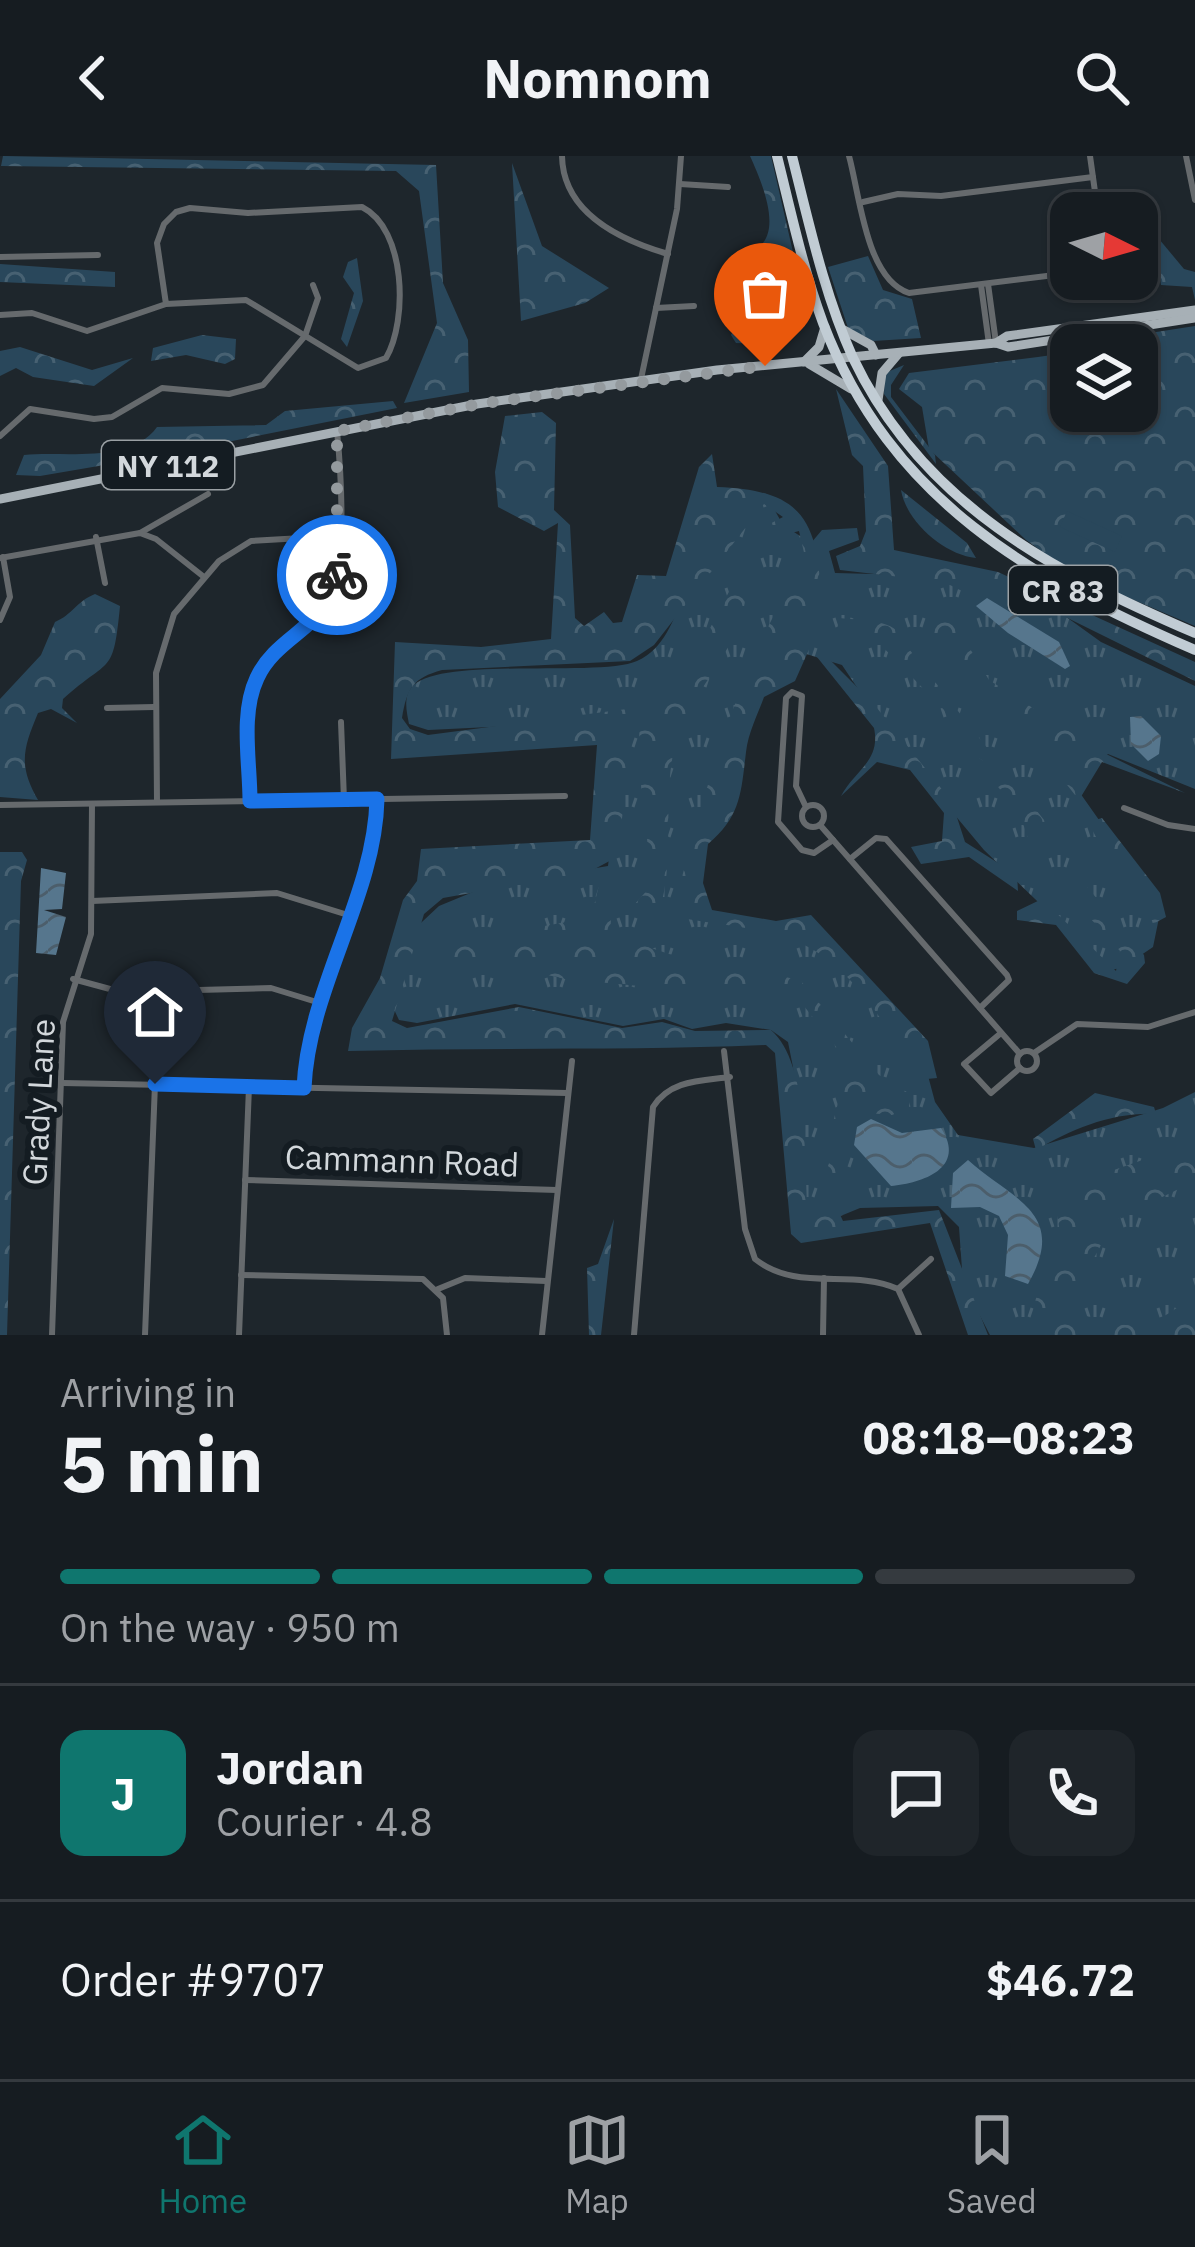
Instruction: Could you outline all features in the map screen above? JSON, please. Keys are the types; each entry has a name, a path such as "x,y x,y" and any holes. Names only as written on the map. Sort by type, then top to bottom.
{"highway":[{"name":"CR 83","path":"777,156 825,327 945,484 1005,536 1083,584 1195,633"},
{"name":"CR 83","path":"792,156 856,390 919,477 996,548 1068,593 1195,650"},
{"path":"996,548 1005,536"}],"main road":[{"name":"NY 112","path":"0,499 337,431 641,380 992,343 1006,336 1195,314"},
{"path":"825,327 819,347 804,362 856,390"},
{"path":"842,329 871,345 876,355"},
{"path":"878,400 882,373 899,353"}],"street":[{"path":"562,156 565,182 579,204 625,241 668,254"},
{"path":"641,380 668,254 681,156"},
{"path":"849,156 882,273 892,286 909,293 1050,276"},
{"path":"1090,156 1096,192"},
{"path":"1186,156 1195,200"},
{"path":"863,202 898,194 941,196 1094,177"},
{"path":"680,184 728,187"},
{"path":"0,315 44,315 87,331 166,304 238,298 358,368 386,358 399,335 393,242 377,214 362,207 248,213 190,208 176,212 164,224 157,243 166,304"},
{"path":"0,257 98,255"},
{"path":"0,436 30,409 94,419 112,417 162,388 243,392 263,386 304,336 319,298 313,285"},
{"path":"985,285 992,343"},
{"path":"656,308 694,306"},
{"path":"250,801 248,716 256,680 276,653 320,617 331,599 338,536 337,431"},
{"path":"0,620 10,598 2,558 96,537 140,533 208,494"},
{"path":"140,533 204,577"},
{"path":"157,803 154,707 166,630 204,577 251,541 338,536"},
{"path":"96,537 105,583"},
{"path":"805,825 806,807 796,786 799,692 786,698 778,822 791,838 814,853 833,840"},
{"path":"107,708 154,707"},
{"path":"341,722 344,800"},
{"path":"784,723 800,724"},
{"path":"0,805 565,796"},
{"path":"304,1088 308,1041 349,915 377,799"},
{"name":"Grady Lane","path":"52,1335 63,1022 91,934 92,804"},
{"path":"806,807 823,809 820,825"},
{"path":"1124,808 1168,825 1195,829"},
{"path":"791,838 805,825 820,825 1020,1054 1019,1068"},
{"path":"850,859 876,838 886,838 1001,968 1009,980 980,1008"},
{"path":"92,901 277,892 349,915"},
{"path":"74,979 121,992 272,988 320,1003"},
{"path":"1020,1054 1034,1053 1077,1024 1148,1027 1195,1012"},
{"path":"1001,1033 964,1064 991,1094 1019,1068 1035,1068 1034,1053"},
{"path":"724,1051 746,1229 755,1259 790,1279 881,1281 898,1289 919,1335"},
{"path":"542,1335 572,1061"},
{"path":"634,1335 653,1107 663,1092 685,1082 730,1077"},
{"path":"62,1083 567,1093"},
{"path":"146,1335 155,1084"},
{"path":"239,1335 249,1086"},
{"name":"Cammann Road","path":"245,1180 557,1190"},
{"path":"898,1289 931,1259"},
{"path":"242,1275 411,1277 438,1290 446,1307 447,1335"},
{"path":"823,1335 824,1278"},
{"path":"438,1290 464,1279 546,1281"}],"green space":[{"path":"3,156 436,165 443,283 468,340 469,392 404,403 437,323 419,191 396,171 1,166"},
{"path":"750,156 771,156 806,309 766,313 767,344 736,343 731,335 741,316 729,278 768,234 766,199"},
{"path":"512,163 542,246 609,288 585,303 521,321"},
{"path":"1158,238 1184,269 1195,272 1195,300 1192,287 1161,285"},
{"path":"868,256 883,290 912,299 921,338 873,341 848,328 828,267"},
{"path":"357,258 363,301 347,347 341,339 354,293 343,277 348,262"},
{"path":"0,264 115,272 115,287 0,282"},
{"path":"1195,326 1195,626 1075,575 1026,540 929,449 922,407 899,389 909,373 1050,355 1050,432 1158,432 1158,332"},
{"path":"202,335 236,339 235,359 225,364 186,355 151,361 153,348"},
{"path":"20,347 92,370 133,358 94,386 33,377 16,368 0,376 0,351"},
{"path":"904,365 891,385 891,397 935,455 936,464 884,394 885,373"},
{"path":"836,389 888,466 894,550 998,572 1195,662 1195,681 995,582 966,593 944,582 840,570 836,556 860,546 866,531 863,466 852,455"},
{"path":"393,401 397,408 157,456 40,476 16,475 24,455 114,451 146,439 157,427 266,425 285,411"},
{"path":"542,412 556,423 554,510 570,525 575,618 584,626 604,612 613,623 622,622 637,575 666,576 699,467 712,454 717,487 770,495 801,516 810,532 820,576 821,605 806,620 815,636 795,681 764,697 749,738 738,803 708,844 703,883 712,910 776,921 811,915 928,1041 937,1078 916,1080 867,1000 815,951 766,932 675,917 673,911 742,685 806,561 799,531 750,544 756,531 783,517 764,504 654,645 630,661 442,670 413,686 402,718 410,729 428,735 627,709 635,717 617,857 589,872 443,898 424,914 392,1021 407,1028 519,1007 622,1028 662,1022 695,1031 771,1030 784,1046 799,1091 808,1217 835,1148 846,1153 848,1182 835,1204 843,1221 939,1210 988,1335 968,1335 930,1223 801,1243 791,1234 775,1053 766,1045 348,1051 352,1028 380,978 403,900 417,881 421,849 590,840 597,745 391,759 395,642 481,647 551,639 558,523 544,531 498,507 495,472 505,416"},
{"path":"901,490 967,543 976,558 951,550 928,534 910,513"},
{"path":"765,493 783,525 811,543 822,530 857,528 859,540 829,551 835,573 987,577 1058,611 1101,642 1195,686 1195,789 1108,754 1088,768 1080,793 1161,908 1153,947 1122,968 1109,970 984,850 893,741 842,665 803,653 761,682 683,913 793,932 837,960 923,1057 935,1102 958,1135 1034,1148 1163,1108 1195,1092 1195,1335 990,1335 963,1283 959,1227 938,1206 860,1208 821,1224 802,1224 793,1067 788,1042 771,1030 726,1023 692,1029 664,1019 623,1026 515,1004 417,1023 399,1020 391,1003 407,936 439,906 485,887 608,866 618,787 589,722 428,730 409,724 406,701 411,688 426,678 452,672 589,668 637,661 661,641 695,583"},
{"path":"1067,511 1122,536 1115,552 1060,527"},
{"path":"735,580 746,580 739,624 684,721 671,764 663,899 656,919 626,914 651,886 639,764 646,703 677,692"},
{"path":"95,594 120,606 112,655 63,699 62,708 77,723 51,709 38,713 25,757 27,777 38,800 0,797 0,699 41,655 55,622"},
{"path":"839,618 881,623 905,639 1044,820 1048,840 1043,849 1030,842 1018,811 989,776 985,762 962,746 945,711 876,640 842,638 837,631"},
{"path":"943,618 958,629 989,680 1100,751 1185,793 1102,762 1079,800 1011,714 950,669 924,627"},
{"path":"822,652 873,703 952,802 965,842 1017,875 1018,891 969,857 921,864 911,847 942,841 944,813 910,770 877,762 841,796 874,749 874,728 817,657"},
{"path":"1102,818 1160,893 1166,917 1153,924 1140,896 1095,836 1089,822"},
{"path":"0,852 22,852 27,860 21,881 7,1335 0,1335"},
{"path":"1073,870 1144,955 1145,963 1127,984 1094,973 1056,925 1017,920 1017,911 1042,899 1116,971 1120,951 1080,907 1065,875"},
{"path":"599,885 613,889 610,934 669,954 800,980 879,1075 910,1094 909,1108 892,1115 856,1112 843,1132 834,1119 848,1062 800,1001 565,979 481,960 426,972 413,981 417,956 425,946 591,918"},
{"path":"1095,1093 1154,1107 1156,1114 1093,1123 1036,1150 1033,1139"},
{"path":"1195,1155 1195,1181 1111,1222 1074,1312 1139,1325 1164,1316 1195,1294 1195,1335 1055,1335 1034,1319 1035,1300 1059,1247 1054,1191 1154,1156"},
{"path":"614,1219 601,1335 589,1335 587,1268 598,1264"}],"water":[{"path":"987,598 1059,642 1070,666 1065,669 1008,633 976,606"},
{"path":"1141,716 1161,736 1159,754 1148,761 1131,744 1130,717"},
{"path":"41,868 66,873 62,909 44,910 66,917 56,955 36,953"},
{"path":"871,1119 902,1133 941,1128 948,1142 945,1163 928,1177 891,1186 854,1145 857,1127"},
{"path":"968,1160 1017,1198 1039,1224 1039,1260 1028,1284 1005,1276 1008,1235 999,1216 980,1207 951,1208 953,1173"}],"way so far":[{"path":"337,575 337,431 485,403 765,366"}],"route":[{"path":"155,1084 304,1088 308,1041 369,846 377,799 250,801 248,716 264,666 320,617 337,575"}]}
